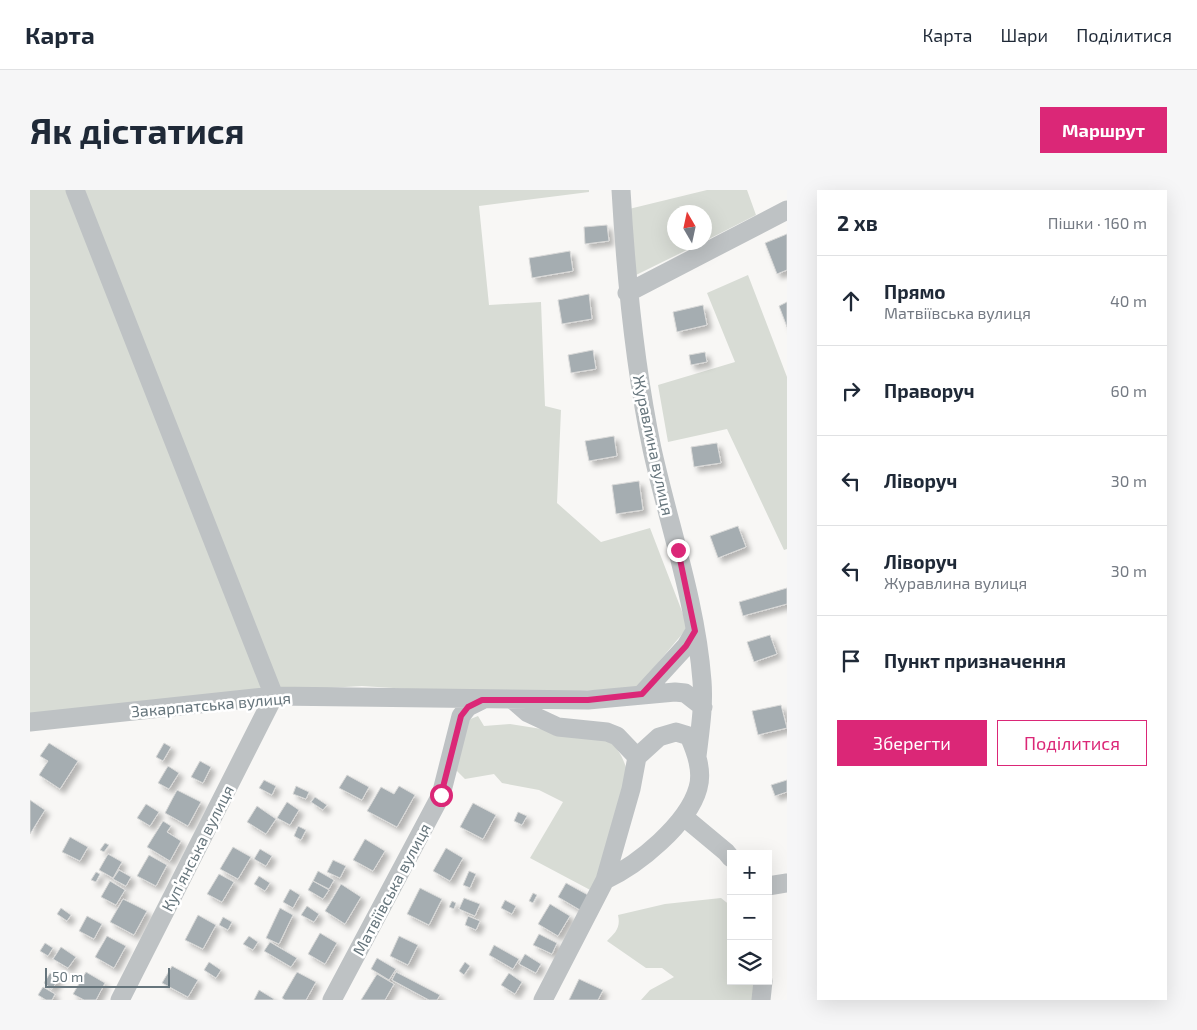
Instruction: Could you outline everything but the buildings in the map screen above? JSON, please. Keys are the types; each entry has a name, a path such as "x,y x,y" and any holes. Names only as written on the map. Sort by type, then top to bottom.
{"street":[{"path":"75,190 274,696"},
{"name":"Журавлина вулиця","path":"621,190 627,293 640,388 652,450 695,631 702,681 703,707 697,756"},
{"path":"627,293 787,210"},
{"path":"642,694 686,646 695,631"},
{"name":"Закарпатська вулиця","path":"32,724 274,696 588,700 642,694 685,693 703,707"},
{"name":"Купʼянська вулиця","path":"120,1000 274,696"},
{"name":"Матвіївська вулиця","path":"332,1000 441,795 461,716 468,707 482,700"},
{"path":"512,700 528,713 558,727 608,732 617,736 637,757"},
{"path":"543,1000 605,880 631,789 637,757 659,737 676,732 689,736 697,756 699,770 698,788 684,817 652,847 618,874 605,880"},
{"path":"684,817 727,853"},
{"path":"772,885 787,883"},
{"path":"761,1000 762,985"}],"shaded area":[{"path":"30,190 73,190 266,689 30,719"},
{"path":"77,190 589,190 589,192 479,206 489,305 541,302 545,406 561,410 557,503 601,542 650,528 688,627 637,688 502,695 362,686 276,691"},
{"path":"707,190 747,190 756,215 712,237 712,205 667,205 667,250 687,250 634,276 629,209"},
{"path":"748,275 787,377 787,549 784,550 727,429 668,442 658,385 735,362 707,293"},
{"path":"478,716 484,726 510,724 605,739 620,753 628,773 594,892 530,858 563,802 539,790 502,783 494,774 465,779 455,769 468,720"},
{"path":"721,898 727,903 727,985 759,985 758,1000 641,1000 650,990 674,977 662,968 646,968 607,941 618,927 618,915 665,904"}],"route":[{"path":"441,795 461,716 468,707 482,700 588,700 642,694 686,646 695,631 678,550"}]}
